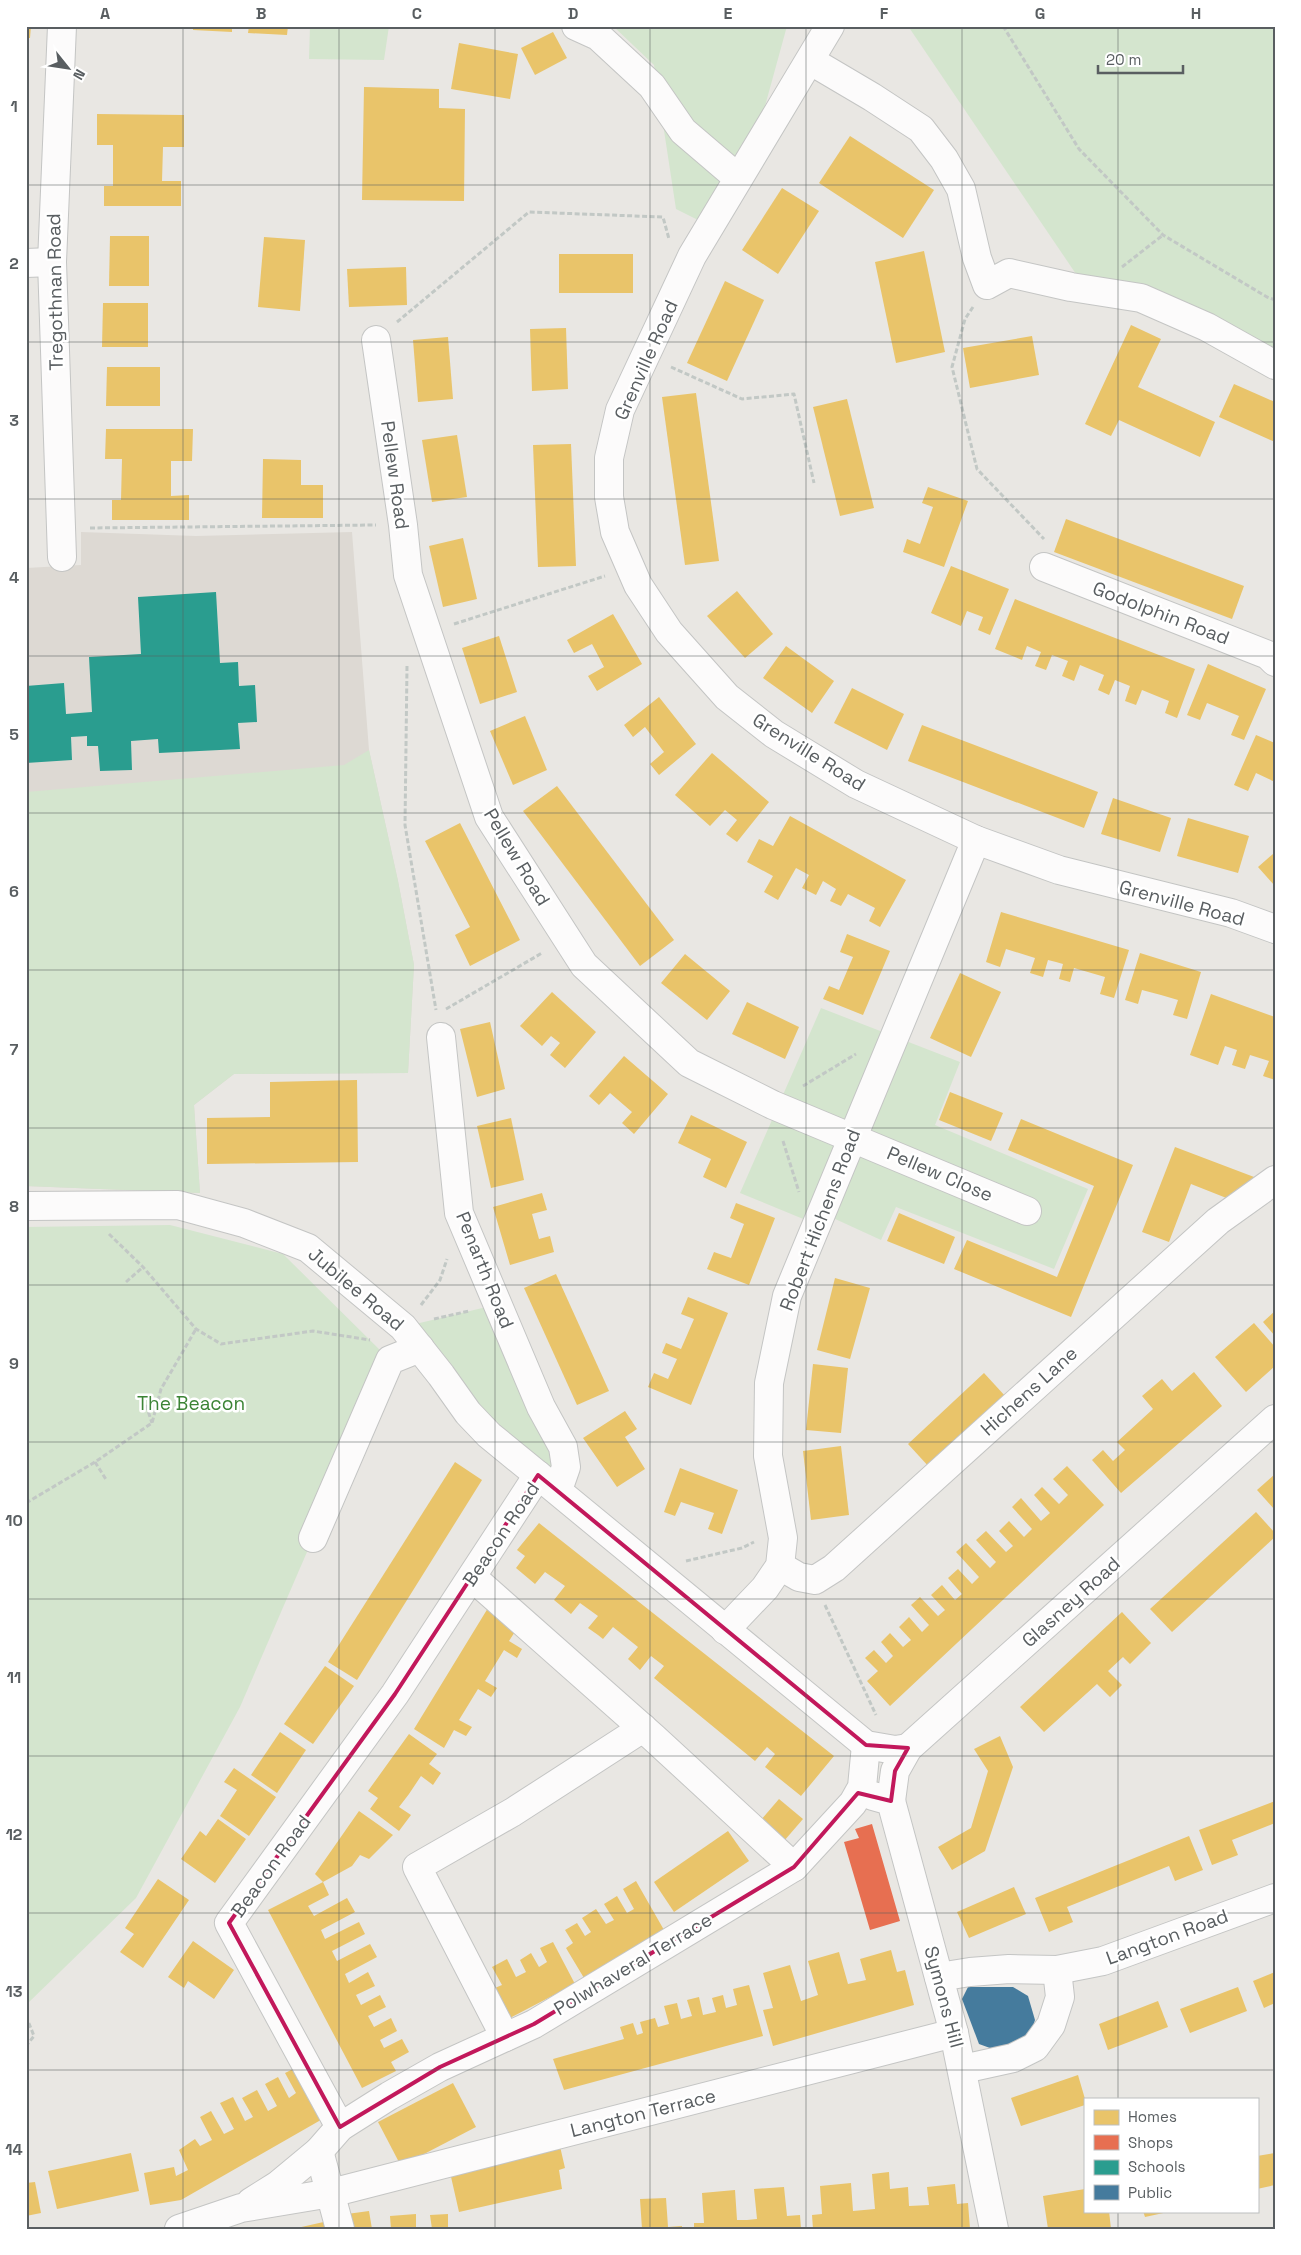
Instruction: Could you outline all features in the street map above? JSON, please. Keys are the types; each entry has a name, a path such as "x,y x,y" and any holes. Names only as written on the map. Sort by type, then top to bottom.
{"street":[{"name":"Tregothnan Road","path":"62,26 39,262 62,529 62,557"},
{"path":"576,26 598,36 652,86 683,131 738,178"},
{"name":"Grenville Road","path":"830,26 811,61 692,256 620,410 609,458 609,497 615,532 638,586 669,632 727,697 774,734 856,784 976,840 1059,870 1231,913 1275,929"},
{"path":"811,61 921,129 944,159 962,189 977,258 987,285 1010,273 1090,290 1141,298 1207,326 1275,365"},
{"name":"Pellew Road","path":"376,340 403,525 408,575 489,817 584,965 689,1063 772,1105 852,1137"},
{"name":"Godolphin Road","path":"1044,567 1268,655 1275,662"},
{"name":"Robert Hichens Road","path":"725,1630 764,1588 780,1566 783,1538 768,1456 769,1383 786,1296 976,840"},
{"name":"Penarth Road","path":"439,1026 459,1214 541,1406 563,1447 566,1467 548,1483"},
{"name":"Pellew Close","path":"852,1137 1027,1211"},
{"name":"Hichens Lane","path":"813,1579 834,1568 1218,1221 1275,1180"},
{"name":"Jubilee Road","path":"26,1206 178,1206 244,1223 308,1248 403,1327 468,1413 489,1435 548,1483"},
{"path":"313,1538 390,1360 420,1348"},
{"name":"Glasney Road","path":"891,1801 900,1749 1275,1418"},
{"name":"Beacon Road","path":"340,2128 229,1923 395,1694 472,1577 548,1483 656,1574 866,1745 900,1749"},
{"path":"780,1566 799,1577 813,1579"},
{"path":"472,1577 644,1728 794,1867"},
{"path":"505,2037 417,1867 513,1812 644,1728"},
{"name":"Polwhaveral Terrace","path":"241,2208 278,2185 319,2151 340,2128 440,2067 534,2024 794,1867 853,1803 862,1787 866,1745"},
{"path":"858,1794 891,1801"},
{"name":"Symons Hill","path":"891,1801 963,2069 994,2229"},
{"name":"Langton Road","path":"939,1977 970,1972 1057,1970 1103,1961 1275,1898"},
{"path":"963,2069 1013,2058 1035,2047 1051,2025 1060,1996 1057,1970"},
{"name":"Langton Terrace","path":"241,2208 331,2193 954,2033"},
{"path":"319,2151 340,2229"},
{"path":"179,2229 241,2208"}],"path":[{"path":"1003,26 1079,149 1163,235 1275,300"},
{"path":"376,340 529,212 663,217 671,246 692,256"},
{"path":"1090,290 1163,235"},
{"path":"987,285 965,319 952,367 977,469 1046,541 1044,567"},
{"path":"646,355 742,399 794,394 814,483"},
{"path":"62,529 403,525"},
{"path":"427,633 599,578"},
{"path":"407,665 405,825 439,1026 539,954"},
{"path":"812,1235 772,1105 897,1030"},
{"path":"79,1206 143,1267 196,1329 221,1344 313,1331 372,1340"},
{"path":"403,1327 440,1280 448,1256"},
{"path":"126,1282 143,1267"},
{"path":"403,1327 499,1304"},
{"path":"26,1503 95,1462 152,1423 161,1389 196,1329"},
{"path":"146,1405 152,1423"},
{"path":"95,1462 107,1480"},
{"path":"656,1574 669,1560 686,1561 742,1548 781,1528"},
{"path":"813,1579 900,1749"},
{"path":"26,2016 34,2036 26,2046"}],"highlighted area":[{"path":"538,1475 839,1725 866,1745 908,1748 895,1771 891,1801 858,1793 794,1867 534,2024 440,2067 340,2127 229,1923 395,1694"}],"shaded area":[{"path":"81,532 196,536 352,532 369,750 398,881 414,965 408,1073 234,1074 194,1105 200,1193 26,1186 26,568 81,565"}],"green space":[{"path":"310,26 389,26 384,60 309,59"},
{"path":"613,26 787,26 762,117 698,220 676,209 654,65"},
{"path":"908,26 1275,26 1275,367 1076,274"},
{"path":"369,750 398,881 414,965 408,1073 234,1074 194,1105 200,1193 26,1186 26,792 344,765"},
{"path":"821,1008 960,1062 935,1125 1088,1189 1054,1269 896,1207 881,1240 833,1218 830,1230 740,1193"},
{"name":"The Beacon","path":"170,1225 283,1254 390,1360 240,1707 136,1898 26,2005 26,1227"},
{"path":"499,1304 541,1407 558,1490 403,1327"}],"building: Homes":[{"path":"26,26 31,26 30,38 26,38"},
{"path":"139,26 177,26 177,29 139,28"},
{"path":"193,26 232,26 232,32 193,30"},
{"path":"249,26 288,26 287,35 248,33"},
{"path":"553,32 567,58 535,75 521,48"},
{"path":"459,43 518,54 510,99 451,89"},
{"path":"364,87 439,89 439,108 465,109 464,201 362,200"},
{"path":"97,114 184,115 184,147 163,147 162,181 181,181 181,206 104,206 104,186 113,186 113,145 97,145"},
{"path":"850,136 934,190 903,238 819,183"},
{"path":"782,188 819,211 778,274 742,250"},
{"path":"110,236 149,236 149,286 109,286"},
{"path":"264,237 305,240 300,311 258,307"},
{"path":"924,251 945,352 896,363 875,262"},
{"path":"559,254 633,254 633,293 559,293"},
{"path":"406,267 407,305 349,307 347,269"},
{"path":"725,281 764,300 727,381 687,363"},
{"path":"103,303 148,303 148,347 102,347"},
{"path":"1131,325 1161,339 1138,387 1215,422 1200,457 1119,420 1111,436 1085,424"},
{"path":"566,328 568,389 532,391 530,329"},
{"path":"1032,336 1039,375 970,388 963,348"},
{"path":"448,337 453,399 418,402 413,340"},
{"path":"107,367 160,367 160,406 106,406"},
{"path":"1234,384 1275,402 1275,442 1219,417"},
{"path":"696,393 719,561 685,565 662,397"},
{"path":"847,399 874,508 840,516 813,407"},
{"path":"106,429 193,429 192,461 171,461 171,496 189,495 189,520 112,520 112,500 121,500 122,459 105,459"},
{"path":"457,435 467,497 432,502 422,440"},
{"path":"571,444 576,566 538,567 533,445"},
{"path":"263,459 301,460 301,485 323,485 323,518 262,518"},
{"path":"928,487 968,501 944,567 903,552 907,539 920,544 933,507 922,503"},
{"path":"1066,519 1244,586 1232,619 1054,552"},
{"path":"463,538 477,599 443,607 429,546"},
{"path":"951,566 1009,589 990,635 978,630 983,617 967,611 961,626 931,613"},
{"path":"737,591 773,634 745,658 707,616"},
{"path":"1015,599 1195,669 1177,718 1165,713 1169,701 1142,690 1136,705 1125,701 1130,686 1115,680 1109,695 1098,690 1104,675 1080,665 1074,681 1062,676 1068,661 1052,655 1046,670 1035,666 1041,652 1027,646 1022,660 995,649"},
{"path":"613,614 642,664 597,691 588,676 604,667 592,644 574,653 567,640"},
{"path":"499,636 517,692 480,704 462,648"},
{"path":"786,646 834,681 812,713 763,678"},
{"path":"1208,664 1266,689 1244,740 1231,735 1239,716 1207,703 1200,720 1187,715"},
{"path":"852,688 904,714 887,750 834,723"},
{"path":"659,697 696,744 659,775 650,764 664,752 645,727 633,737 624,725"},
{"path":"525,716 547,770 513,785 490,731"},
{"path":"922,725 1098,792 1084,828 908,761"},
{"path":"1256,735 1275,743 1275,782 1256,773 1248,791 1234,785"},
{"path":"712,753 769,802 737,842 726,834 737,820 725,810 710,826 675,795"},
{"path":"557,786 674,940 640,966 523,811"},
{"path":"1113,798 1171,818 1160,852 1101,834"},
{"path":"790,816 906,880 880,927 869,921 875,908 848,894 841,906 830,901 836,889 823,881 816,895 802,888 809,875 796,868 778,900 764,892 773,876 747,862 759,839 773,846"},
{"path":"1188,818 1249,836 1238,873 1177,856"},
{"path":"460,823 520,940 470,966 455,935 470,927 425,841"},
{"path":"1273,854 1275,856 1275,886 1258,867"},
{"path":"1001,912 1129,950 1114,998 1100,994 1105,977 1074,968 1070,982 1059,979 1063,964 1056,962 1048,960 1043,977 1030,973 1035,958 1006,949 1000,967 986,962"},
{"path":"847,934 890,951 863,1015 823,999 829,986 839,990 853,957 840,952"},
{"path":"1140,953 1201,972 1187,1019 1173,1015 1178,1000 1142,990 1138,1004 1125,1000"},
{"path":"685,954 730,991 707,1020 661,983"},
{"path":"960,973 1001,992 971,1057 930,1038"},
{"path":"552,992 596,1032 565,1068 550,1055 560,1043 551,1036 542,1046 520,1026"},
{"path":"1211,994 1275,1017 1275,1080 1263,1076 1269,1061 1250,1055 1245,1069 1232,1065 1237,1050 1225,1046 1218,1065 1190,1055"},
{"path":"747,1002 799,1027 785,1059 732,1034"},
{"path":"490,1022 505,1089 477,1097 460,1029"},
{"path":"624,1056 668,1094 634,1134 622,1123 632,1112 610,1093 599,1105 589,1096"},
{"path":"357,1080 358,1162 207,1164 207,1118 270,1117 270,1082"},
{"path":"950,1092 1003,1113 991,1141 939,1120"},
{"path":"691,1115 747,1142 726,1188 703,1177 711,1159 678,1143"},
{"path":"511,1118 524,1180 491,1188 477,1126"},
{"path":"1021,1119 1133,1165 1071,1317 954,1269 967,1240 1057,1277 1094,1186 1008,1150"},
{"path":"1175,1147 1262,1180 1234,1201 1191,1184 1169,1242 1142,1232"},
{"path":"542,1193 547,1210 532,1214 539,1239 550,1236 554,1252 510,1265 493,1207"},
{"path":"736,1203 775,1218 749,1285 707,1269 714,1252 731,1258 744,1224 730,1218"},
{"path":"899,1213 955,1237 944,1264 887,1241"},
{"path":"556,1274 609,1391 577,1405 524,1288"},
{"path":"835,1278 870,1288 850,1359 817,1350"},
{"path":"688,1297 728,1313 691,1405 648,1387 654,1373 668,1379 677,1359 662,1353 666,1343 681,1349 694,1319 681,1314"},
{"path":"1275,1311 1275,1336 1263,1322"},
{"path":"1254,1323 1275,1347 1275,1366 1246,1392 1215,1357"},
{"path":"813,1364 848,1368 841,1433 806,1430"},
{"path":"1194,1372 1222,1406 1121,1493 1092,1460 1103,1450 1113,1461 1125,1450 1117,1442 1153,1409 1142,1396 1162,1379 1172,1391"},
{"path":"984,1373 1006,1397 930,1468 908,1444"},
{"path":"625,1411 637,1429 625,1437 645,1469 617,1487 583,1438"},
{"path":"841,1446 849,1515 811,1520 803,1451"},
{"path":"455,1462 482,1480 357,1680 328,1662"},
{"path":"1067,1466 1104,1505 890,1706 867,1681 878,1671 865,1658 874,1650 886,1663 893,1656 881,1642 890,1633 903,1647 911,1640 899,1627 909,1617 922,1632 929,1625 911,1605 920,1597 938,1616 945,1610 931,1595 942,1585 955,1600 962,1594 948,1578 958,1569 972,1584 979,1577 956,1552 966,1543 990,1568 996,1562 976,1540 986,1531 1006,1552 1013,1546 999,1531 1009,1521 1024,1537 1032,1529 1012,1507 1021,1498 1041,1521 1050,1513 1034,1495 1042,1487 1059,1504 1068,1495 1053,1479"},
{"path":"680,1468 738,1490 722,1534 708,1529 714,1513 681,1502 675,1516 664,1512"},
{"path":"1275,1474 1275,1510 1257,1490"},
{"path":"1256,1512 1275,1533 1275,1537 1172,1632 1150,1609"},
{"path":"539,1523 834,1756 801,1796 765,1767 775,1754 767,1747 755,1761 654,1678 664,1666 651,1656 640,1670 628,1659 638,1647 613,1627 603,1639 588,1628 598,1616 580,1603 571,1614 554,1600 565,1586 545,1572 535,1584 516,1568 525,1556 517,1550"},
{"path":"488,1608 518,1627 509,1641 522,1649 517,1658 504,1650 485,1681 497,1688 491,1697 478,1689 459,1720 472,1727 466,1736 454,1730 444,1748 414,1729"},
{"path":"1122,1612 1151,1643 1130,1664 1123,1657 1108,1671 1122,1685 1110,1697 1097,1684 1044,1732 1020,1707"},
{"path":"325,1666 354,1686 313,1744 284,1724"},
{"path":"280,1732 306,1750 277,1793 251,1775"},
{"path":"409,1734 437,1754 429,1764 441,1773 433,1785 421,1776 399,1807 411,1815 399,1831 370,1809 378,1798 368,1791"},
{"path":"1000,1736 1013,1767 985,1851 952,1870 938,1847 971,1828 988,1771 974,1749"},
{"path":"234,1768 276,1797 249,1836 220,1816 237,1790 224,1782"},
{"path":"779,1799 803,1819 784,1841 761,1820"},
{"path":"1275,1801 1275,1823 1232,1840 1238,1855 1212,1865 1199,1830"},
{"path":"359,1811 393,1835 369,1859 360,1855 352,1866 323,1882 315,1874"},
{"path":"218,1819 246,1839 215,1883 181,1859 200,1831 206,1836"},
{"path":"728,1831 749,1861 674,1912 654,1882"},
{"path":"1189,1836 1203,1870 1175,1881 1169,1866 1067,1907 1073,1922 1049,1932 1035,1898"},
{"path":"158,1879 189,1900 143,1968 120,1952 134,1934 125,1928"},
{"path":"636,1881 664,1930 584,1978 566,1948 573,1943 565,1930 577,1923 585,1936 591,1932 582,1918 596,1909 606,1924 614,1920 604,1904 617,1896 627,1913 634,1909 623,1889"},
{"path":"323,1882 329,1895 308,1906 314,1916 347,1898 355,1912 321,1930 325,1939 359,1922 365,1934 332,1951 337,1961 370,1944 377,1957 345,1974 349,1983 368,1972 375,1986 356,1995 361,2005 380,1995 386,2007 368,2016 374,2027 391,2018 397,2031 380,2040 384,2048 402,2039 409,2052 391,2062 396,2071 362,2088 268,1910"},
{"path":"1014,1887 1026,1914 969,1938 957,1912"},
{"path":"193,1941 234,1970 214,1999 188,1981 184,1988 168,1977"},
{"path":"553,1942 575,1984 506,2020 490,1990 502,1985 492,1967 507,1959 516,1977 526,1972 520,1960 531,1953 539,1967 547,1962 540,1948"},
{"path":"891,1950 897,1972 905,1970 914,2005 773,2046 763,2010 773,2008 763,1973 790,1965 801,2001 818,1995 808,1961 839,1952 848,1984 866,1980 860,1959"},
{"path":"1275,1972 1275,2003 1264,2008 1253,1981"},
{"path":"749,1985 763,2036 564,2090 553,2059 624,2039 620,2027 633,2023 637,2035 643,2033 640,2022 655,2018 658,2027 669,2024 664,2006 677,2003 681,2019 692,2016 687,2000 699,1997 703,2015 716,2012 712,1998 723,1995 726,2008 737,2005 733,1989"},
{"path":"1238,1987 1247,2011 1190,2033 1180,2009"},
{"path":"1158,2001 1168,2027 1108,2050 1099,2024"},
{"path":"299,2066 326,2117 181,2200 150,2205 144,2173 174,2167 176,2176 188,2170 179,2150 195,2139 200,2146 212,2140 200,2117 211,2111 224,2134 234,2129 220,2103 233,2097 245,2121 253,2117 242,2098 257,2090 268,2111 277,2106 265,2084 278,2077 289,2098 296,2093 285,2073"},
{"path":"1078,2075 1085,2098 1084,2105 1021,2126 1011,2098"},
{"path":"453,2083 476,2127 401,2166 378,2122"},
{"path":"559,2142 565,2168 559,2170 562,2189 459,2212 449,2168"},
{"path":"131,2153 139,2191 57,2209 48,2171"},
{"path":"1275,2153 1275,2185 1258,2189 1258,2156"},
{"path":"889,2172 890,2189 908,2187 909,2206 929,2205 927,2187 955,2184 957,2204 968,2203 970,2229 813,2229 812,2215 822,2214 820,2186 851,2183 853,2211 875,2209 872,2174"},
{"path":"35,2182 41,2213 26,2216 26,2183"},
{"path":"784,2187 787,2216 800,2215 801,2229 694,2229 694,2223 704,2223 702,2193 735,2190 737,2220 747,2220 757,2219 754,2189"},
{"path":"1084,2189 1084,2212 1109,2212 1111,2229 1048,2229 1043,2196"},
{"path":"666,2198 668,2227 682,2226 682,2229 642,2229 640,2199"},
{"path":"369,2211 372,2229 351,2229 347,2214"},
{"path":"1143,2212 1168,2212 1145,2217"},
{"path":"416,2214 416,2229 391,2229 390,2216"},
{"path":"448,2214 448,2229 432,2229 430,2215"},
{"path":"328,2221 330,2229 297,2228"}],"building: Shops":[{"path":"872,1824 900,1921 870,1930 844,1842 859,1838 855,1829"}],"building: Schools":[{"path":"216,592 220,663 238,662 239,686 255,685 257,722 238,723 240,749 159,753 158,739 131,741 132,770 100,771 98,746 87,746 87,736 71,737 72,760 26,763 26,686 64,683 66,714 92,712 89,657 141,654 138,597"}],"building: Public":[{"path":"968,1987 1013,1987 1028,1996 1035,2020 1030,2036 1001,2052 979,2044 962,1999"}]}
